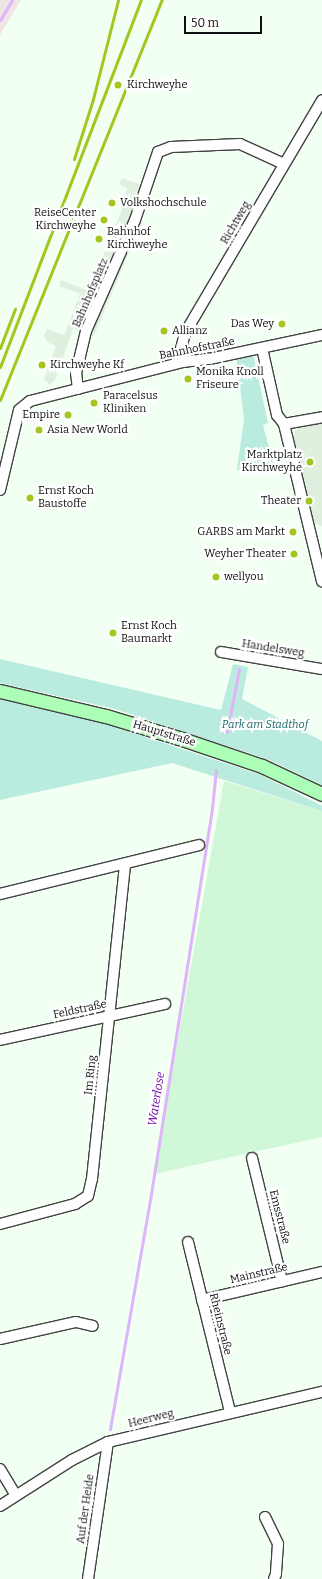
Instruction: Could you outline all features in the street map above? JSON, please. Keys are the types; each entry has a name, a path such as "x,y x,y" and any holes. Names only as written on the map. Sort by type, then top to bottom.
{"main road":[{"name":"Hauptstraße","path":"0,691 106,716 179,738 262,766 322,794"}],"street":[{"name":"Richtweg","path":"183,362 181,349 185,333 322,100"},
{"name":"Bahnhofsplatz","path":"78,389 76,373 86,331 134,224 158,152 171,147 240,144 284,164"},
{"name":"Bahnhofstraße","path":"0,490 19,410 30,401 183,362 262,348 322,335"},
{"path":"262,348 277,414 284,424 322,581"},
{"path":"284,424 322,416"},
{"name":"Handelsweg","path":"221,652 322,669"},
{"path":"0,894 199,845"},
{"name":"Im Ring","path":"0,1224 75,1204 88,1196 92,1180 125,864"},
{"name":"Feldstraße","path":"0,1040 165,1004"},
{"name":"Emsstraße","path":"252,1158 282,1281"},
{"name":"Rheinstraße","path":"188,1242 230,1412"},
{"name":"Mainstraße","path":"202,1300 322,1272"},
{"path":"0,1339 76,1322 93,1326"},
{"name":"Heerweg","path":"0,1506 72,1460 108,1442 230,1412 322,1392"},
{"name":"Auf der Heide","path":"88,1579 108,1442"},
{"path":"0,1468 16,1496"},
{"path":"265,1517 278,1544 276,1574 274,1579"}],"shaded area":[{"path":"0,0 21,0 0,35"},
{"path":"122,178 147,187 138,221 142,222 94,336 73,329 55,380 50,385 44,379 56,346 47,342 44,336 47,329 64,335 80,294 59,286 61,280 86,290 90,280 93,281 127,197 124,196 127,188 119,184"},
{"name":"Marktplatz Kirchweyhe","path":"322,421 321,526 313,522 293,437 298,427"}],"green space":[{"path":"253,353 268,423 263,425 274,467 257,467 257,470 237,470 244,419 236,356"},
{"name":"Park am Stadthof","path":"0,659 221,710 233,664 248,667 242,699 322,741 322,785 267,759 115,709 0,683"},
{"path":"0,699 100,722 261,775 322,806 322,811 172,763 0,800"},
{"path":"224,781 322,811 322,1137 154,1174"}],"waterway":[{"path":"0,20 12,0"},
{"name":"Waterlose","path":"227,732 239,669"},
{"name":"Waterlose","path":"110,1429 151,1194 212,808 216,770"}],"railway":[{"path":"74,159 93,99 118,0"},
{"path":"0,367 141,0"},
{"path":"0,400 162,0"},
{"path":"0,348 15,309"}],"place":[{"name":"Kirchweyhe","path":"118,85"},
{"name":"Volkshochschule","path":"112,203"},
{"name":"ReiseCenter Kirchweyhe","path":"104,220"},
{"name":"Bahnhof Kirchweyhe","path":"99,239"},
{"name":"Das Wey","path":"282,324"},
{"name":"Allianz","path":"164,331"},
{"name":"Kirchweyhe Kf","path":"42,365"},
{"name":"Monika Knoll Friseure","path":"188,379"},
{"name":"Paracelsus Kliniken","path":"94,403"},
{"name":"Empire","path":"68,415"},
{"name":"Asia New World","path":"39,430"},
{"name":"Marktplatz Kirchweyhe","path":"310,462"},
{"name":"Ernst Koch Baustoffe","path":"30,498"},
{"name":"Theater","path":"309,501"},
{"name":"GARBS am Markt","path":"293,532"},
{"name":"Weyher Theater","path":"294,554"},
{"name":"wellyou","path":"216,577"},
{"name":"Ernst Koch Baumarkt","path":"113,633"}]}
